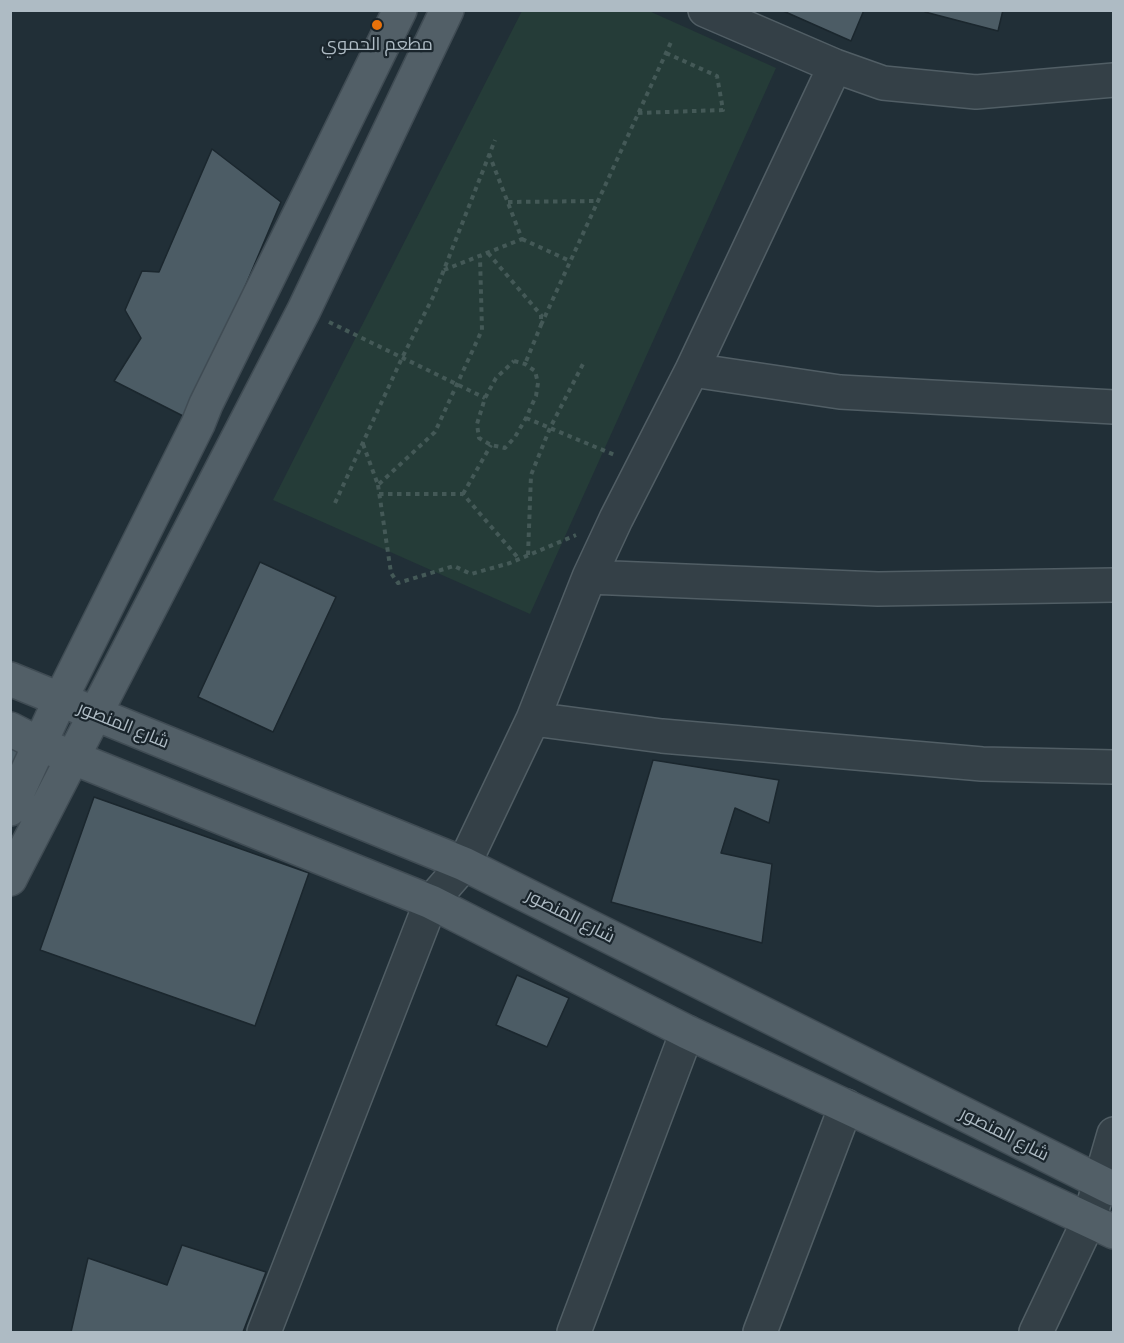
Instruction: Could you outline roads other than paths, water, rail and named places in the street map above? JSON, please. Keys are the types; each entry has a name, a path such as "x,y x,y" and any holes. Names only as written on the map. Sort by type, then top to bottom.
{"main road":[{"path":"10,809 60,700 400,10"},
{"path":"10,879 304,310 447,10"},
{"name":"شارع المنصور","path":"10,679 464,864 1106,1186"},
{"path":"10,729 39,744 431,902 687,1032 1101,1226"}],"street":[{"path":"705,10 835,66 883,83 976,92 1113,80"},
{"path":"264,1332 431,902 464,864 533,718 589,577 692,370 835,66"},
{"path":"692,370 840,392 1113,407"},
{"path":"589,577 878,589 1113,585"},
{"path":"533,718 662,736 982,764 1113,767"},
{"path":"574,1332 687,1032"},
{"path":"760,1332 846,1106"},
{"path":"1036,1332 1101,1226 1113,1134"}],"place":[{"name":"مطعم الحموي","path":"377,25"}]}
